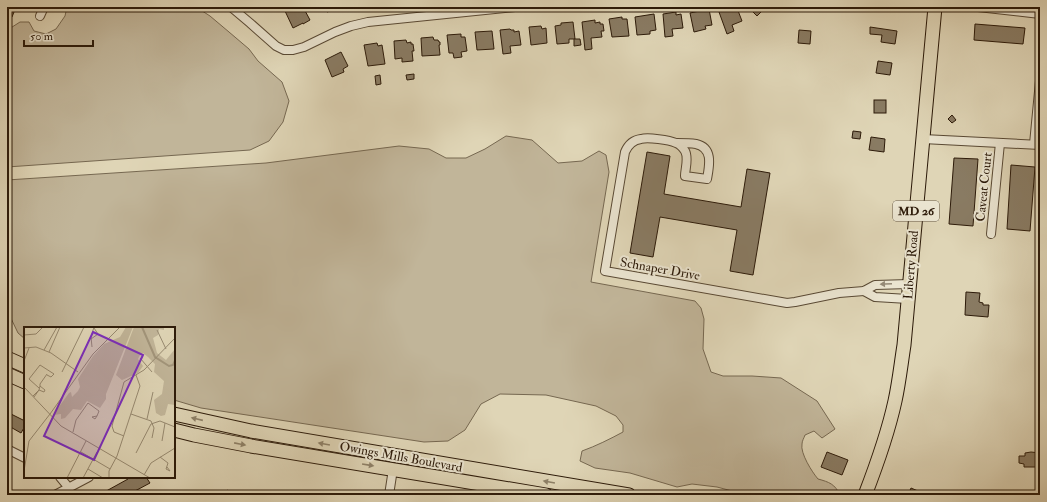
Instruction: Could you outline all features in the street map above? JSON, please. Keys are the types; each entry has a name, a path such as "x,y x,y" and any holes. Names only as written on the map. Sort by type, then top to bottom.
{"main road":[{"name":"Liberty Road","path":"865,495 883,447 896,400 903,351 935,7"},
{"path":"7,358 24,366"},
{"path":"7,374 24,382"},
{"name":"Owings Mills Boulevard","path":"175,414 251,431 629,495"},
{"name":"Owings Mills Boulevard","path":"175,430 251,446 546,495"}],"street":[{"path":"40,16 44,7"},
{"path":"231,7 272,43 284,50 293,50 304,47 334,32 368,22 515,7"},
{"path":"978,7 1040,14"},
{"path":"923,139 1037,144 1040,81"},
{"name":"Schnaper Drive","path":"677,143 685,151 685,176 707,179 710,162 705,149 701,146 696,144 677,143 650,138 642,138 628,145 625,152 605,271 787,303 839,293 864,291 875,285 909,284"},
{"name":"Caveat Court","path":"991,234 1000,143"},
{"name":"Schnaper Drive","path":"864,291 875,297 908,300"},
{"path":"7,449 24,458"},
{"path":"389,495 393,469"},
{"path":"61,478 69,488"},
{"path":"55,495 87,478"}],"shaded area":[{"path":"67,7 196,7 210,16 249,49 258,61 282,82 289,101 283,122 269,141 250,150 7,167 7,28 9,29 20,22 29,22 34,31 46,34 56,29 65,16"},
{"path":"506,136 532,140 558,163 582,161 599,151 606,155 609,172 591,282 695,301 701,308 704,319 703,349 711,372 723,376 781,378 817,401 835,429 822,438 814,431 805,435 802,448 810,467 818,479 831,484 836,488 840,495 747,495 717,487 692,484 677,487 630,473 595,468 580,461 582,451 623,432 623,425 616,416 596,406 546,395 500,394 481,404 465,430 448,441 424,442 201,408 175,400 175,327 24,327 24,338 18,333 7,310 7,180 266,163 399,146 429,149 446,158 466,158 485,149"}],"building":[{"path":"7,7 16,7 12,17 7,15"},
{"path":"293,7 303,7 310,20 293,28 285,11"},
{"path":"326,7 339,7 340,8 327,12"},
{"path":"731,7 732,9 737,8 742,21 732,25 734,31 727,34 719,12"},
{"path":"748,7 766,7 757,16"},
{"path":"709,9 712,25 705,26 706,29 694,32 690,13"},
{"path":"676,12 676,15 681,14 683,28 672,29 673,36 665,37 663,14"},
{"path":"654,14 656,30 650,31 650,34 637,35 635,17"},
{"path":"622,17 622,19 627,19 629,36 612,37 609,19"},
{"path":"595,20 595,23 600,22 600,24 603,24 604,31 601,31 602,37 591,38 592,49 585,50 582,22"},
{"path":"573,22 575,39 569,39 569,43 557,44 555,26 561,25 561,23"},
{"path":"975,24 1025,28 1023,44 974,40"},
{"path":"541,26 542,29 546,28 547,43 531,45 529,27"},
{"path":"870,27 897,31 895,44 881,42 882,35 870,34"},
{"path":"500,30 514,30 514,32 519,31 521,45 510,46 511,53 503,54"},
{"path":"799,30 811,31 810,44 798,43"},
{"path":"492,31 494,49 477,50 475,32"},
{"path":"461,34 461,37 465,37 467,51 461,52 462,57 454,58 453,53 449,53 447,35"},
{"path":"433,37 434,40 438,40 440,42 440,55 422,56 421,38"},
{"path":"574,39 580,39 581,45 574,46"},
{"path":"406,40 407,43 411,42 411,44 413,44 413,61 402,62 402,58 395,59 394,41"},
{"path":"377,43 378,46 382,45 385,64 368,66 364,45"},
{"path":"341,52 348,66 343,69 344,72 332,77 325,60"},
{"path":"878,61 892,63 890,75 876,73"},
{"path":"414,74 414,79 407,80 406,75"},
{"path":"380,75 381,84 376,85 375,76"},
{"path":"874,100 886,100 886,113 874,113"},
{"path":"952,115 956,120 952,123 948,119"},
{"path":"853,131 861,132 860,139 852,138"},
{"path":"871,137 885,139 884,152 869,150"},
{"path":"647,152 670,156 664,194 741,207 747,169 770,173 753,275 730,271 737,230 660,217 653,257 630,253"},
{"path":"954,158 978,159 973,226 949,224"},
{"path":"1011,165 1035,167 1030,231 1007,229"},
{"path":"966,292 980,293 979,302 983,303 983,305 989,305 988,317 965,315"},
{"path":"7,412 24,420 24,428 21,433 7,425"},
{"path":"827,452 848,460 842,475 821,467"},
{"path":"1025,453 1040,453 1040,467 1024,467 1024,464 1019,463 1019,456 1025,456"},
{"path":"147,478 150,483 130,495 99,495 128,479"},
{"path":"911,488 925,494 925,495 908,495"},
{"path":"228,490 231,495 220,495"}]}
